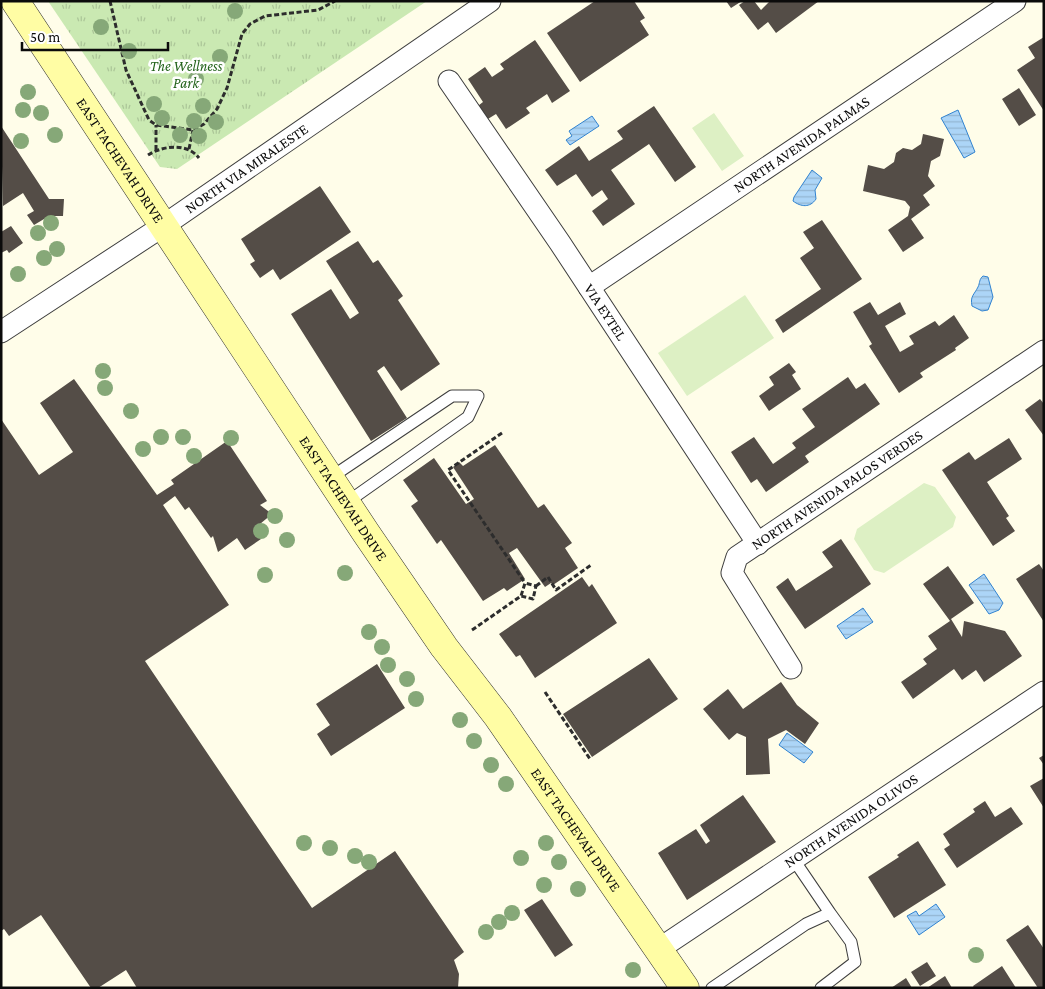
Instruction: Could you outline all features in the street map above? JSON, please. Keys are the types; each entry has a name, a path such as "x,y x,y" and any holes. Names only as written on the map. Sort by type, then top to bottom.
{"street":[{"name":"EAST TACHEVAH DRIVE","path":"15,1 346,503 444,647 498,717 685,988"},
{"name":"NORTH VIA MIRALESTE","path":"1,332 163,226 490,1"},
{"name":"NORTH AVENIDA PALMAS","path":"589,288 1014,1"},
{"name":"VIA EYTEL","path":"449,81 589,288 758,544"},
{"name":"NORTH AVENIDA PALOS VERDES","path":"791,668 732,572 737,557 1044,351"},
{"name":"NORTH AVENIDA OLIVOS","path":"659,949 1044,692"}],"lane":[{"path":"330,478 452,396 478,396 468,417 346,503"},
{"path":"794,860 851,942 855,962 821,988"},
{"path":"712,988 806,924 830,913"}],"path":[{"path":"110,1 126,70 149,120 156,125 193,130 204,124 217,109 227,88 242,34 250,24 264,16 318,10 335,1"},
{"path":"156,125 156,150"},
{"path":"188,149 193,130"},
{"path":"148,155 164,147 188,149 199,158"},
{"path":"502,433 448,470 524,583 536,586"},
{"path":"521,596 533,598 536,586 548,577 556,590 591,565"},
{"path":"472,630 521,596 524,583"},
{"path":"545,692 590,759"}],"green space":[{"name":"The Wellness Park","path":"48,1 427,1 177,169 160,167"},
{"path":"714,113 744,156 722,171 692,128"},
{"path":"745,295 774,338 687,396 658,353"},
{"path":"924,483 935,487 956,517 953,527 884,573 874,570 854,539 857,529"}],"water":[{"path":"958,110 975,152 964,158 941,118"},
{"path":"592,116 599,126 570,145 566,140 572,136 569,131"},
{"path":"812,170 822,178 815,190 816,199 811,204 805,206 793,201"},
{"path":"983,276 988,277 993,297 988,310 982,311 972,306 972,300"},
{"path":"984,574 1003,603 999,610 989,614 969,585"},
{"path":"863,608 873,622 846,639 837,626"},
{"path":"787,733 813,752 804,763 779,745"},
{"path":"936,904 945,917 919,935 907,916 916,911 919,916"}],"building":[{"path":"595,1 634,1 645,18 640,21 649,35 580,82 547,33"},
{"path":"726,1 742,1 731,8"},
{"path":"745,1 754,1 761,10 770,1 819,1 776,33 768,22 758,30 739,5"},
{"path":"1044,37 1044,111 1017,70 1035,58 1028,47"},
{"path":"535,40 570,91 552,103 547,94 526,108 530,113 506,129 496,114 483,122 474,109 483,102 468,79 485,67 492,77 504,69 500,64"},
{"path":"1019,88 1036,115 1019,126 1002,99"},
{"path":"654,106 696,167 675,182 649,144 611,170 635,204 603,226 592,211 608,199 602,190 592,197 576,174 557,186 545,170 579,146 589,161 623,139 617,131"},
{"path":"1,126 49,199 64,199 63,216 49,216 34,225 27,215 34,211 23,193 3,206"},
{"path":"923,134 944,139 940,156 931,161 928,176 935,186 923,195 930,205 911,219 924,238 903,252 888,230 908,216 910,207 905,201 863,191 868,165 884,169 894,162 896,153 903,148 912,150 921,144"},
{"path":"320,186 351,232 280,280 273,269 260,278 250,264 255,261 241,239"},
{"path":"822,220 862,279 783,333 775,320 821,289 800,258 814,248 803,232"},
{"path":"11,226 23,243 9,253 7,250 1,253 1,232"},
{"path":"358,241 373,263 378,260 403,296 398,300 440,364 401,391 384,366 377,371 407,418 371,441 291,314 331,289 350,319 359,313 326,261"},
{"path":"870,302 878,315 900,302 906,314 885,326 900,352 914,344 909,336 935,321 939,326 954,315 969,338 955,348 956,350 920,373 923,377 899,393 869,346 872,344 853,312"},
{"path":"789,363 796,372 792,375 801,389 769,411 759,396 774,385 769,377"},
{"path":"848,377 856,389 865,383 880,404 805,456 809,462 766,492 757,479 751,483 731,452 754,437 773,464 796,448 792,443 815,427 802,409"},
{"path":"74,379 157,495 174,484 171,480 227,441 267,501 260,505 272,514 254,529 261,539 245,550 237,538 218,552 213,536 211,538 189,507 185,510 175,496 163,505 229,605 145,661 312,908 395,851 464,952 454,960 459,974 458,988 137,988 126,970 98,988 91,988 41,915 9,936 4,929 1,931 1,419 39,475 73,452 40,403"},
{"path":"1040,399 1044,404 1044,436 1025,410"},
{"path":"1009,438 1022,459 987,482 1009,516 1006,518 1015,531 993,546 942,470 969,452 975,460"},
{"path":"495,445 538,508 544,504 572,543 565,548 578,568 553,585 551,583 545,587 517,548 509,553 525,579 507,591 504,588 483,601 441,540 437,544 411,506 418,501 403,480 434,458 466,504 474,499 453,467 459,462 463,466"},
{"path":"841,539 871,584 805,629 776,587 788,578 796,591 833,567 822,552"},
{"path":"1039,564 1044,571 1044,622 1016,579"},
{"path":"948,566 974,603 951,619 962,637 964,621 1005,631 1022,656 984,682 976,670 962,680 954,669 913,699 901,682 927,664 923,659 937,649 928,636 950,621 923,584"},
{"path":"582,577 589,587 592,584 617,623 535,678 520,655 516,657 499,634"},
{"path":"649,658 678,699 592,757 563,714"},
{"path":"377,664 405,708 331,756 317,734 330,725 316,704"},
{"path":"781,682 797,705 819,723 805,744 786,730 768,739 770,774 746,775 746,737 737,733 729,740 703,709 728,689 743,709"},
{"path":"1044,755 1044,765 1039,758"},
{"path":"1044,778 1044,808 1030,786"},
{"path":"743,795 776,842 687,900 658,853 696,829 706,844 710,841 700,825"},
{"path":"985,801 995,817 1011,807 1023,824 957,868 944,849 950,845 943,834 975,812 973,809"},
{"path":"918,841 946,885 894,918 868,877 899,857 897,855"},
{"path":"542,899 573,945 555,957 524,910"},
{"path":"1028,925 1044,949 1044,988 1038,988 1006,940"},
{"path":"927,962 936,976 920,986 911,972"},
{"path":"1002,966 1016,988 974,988 973,986"},
{"path":"945,976 952,988 927,988"},
{"path":"906,978 912,988 891,988"}]}
